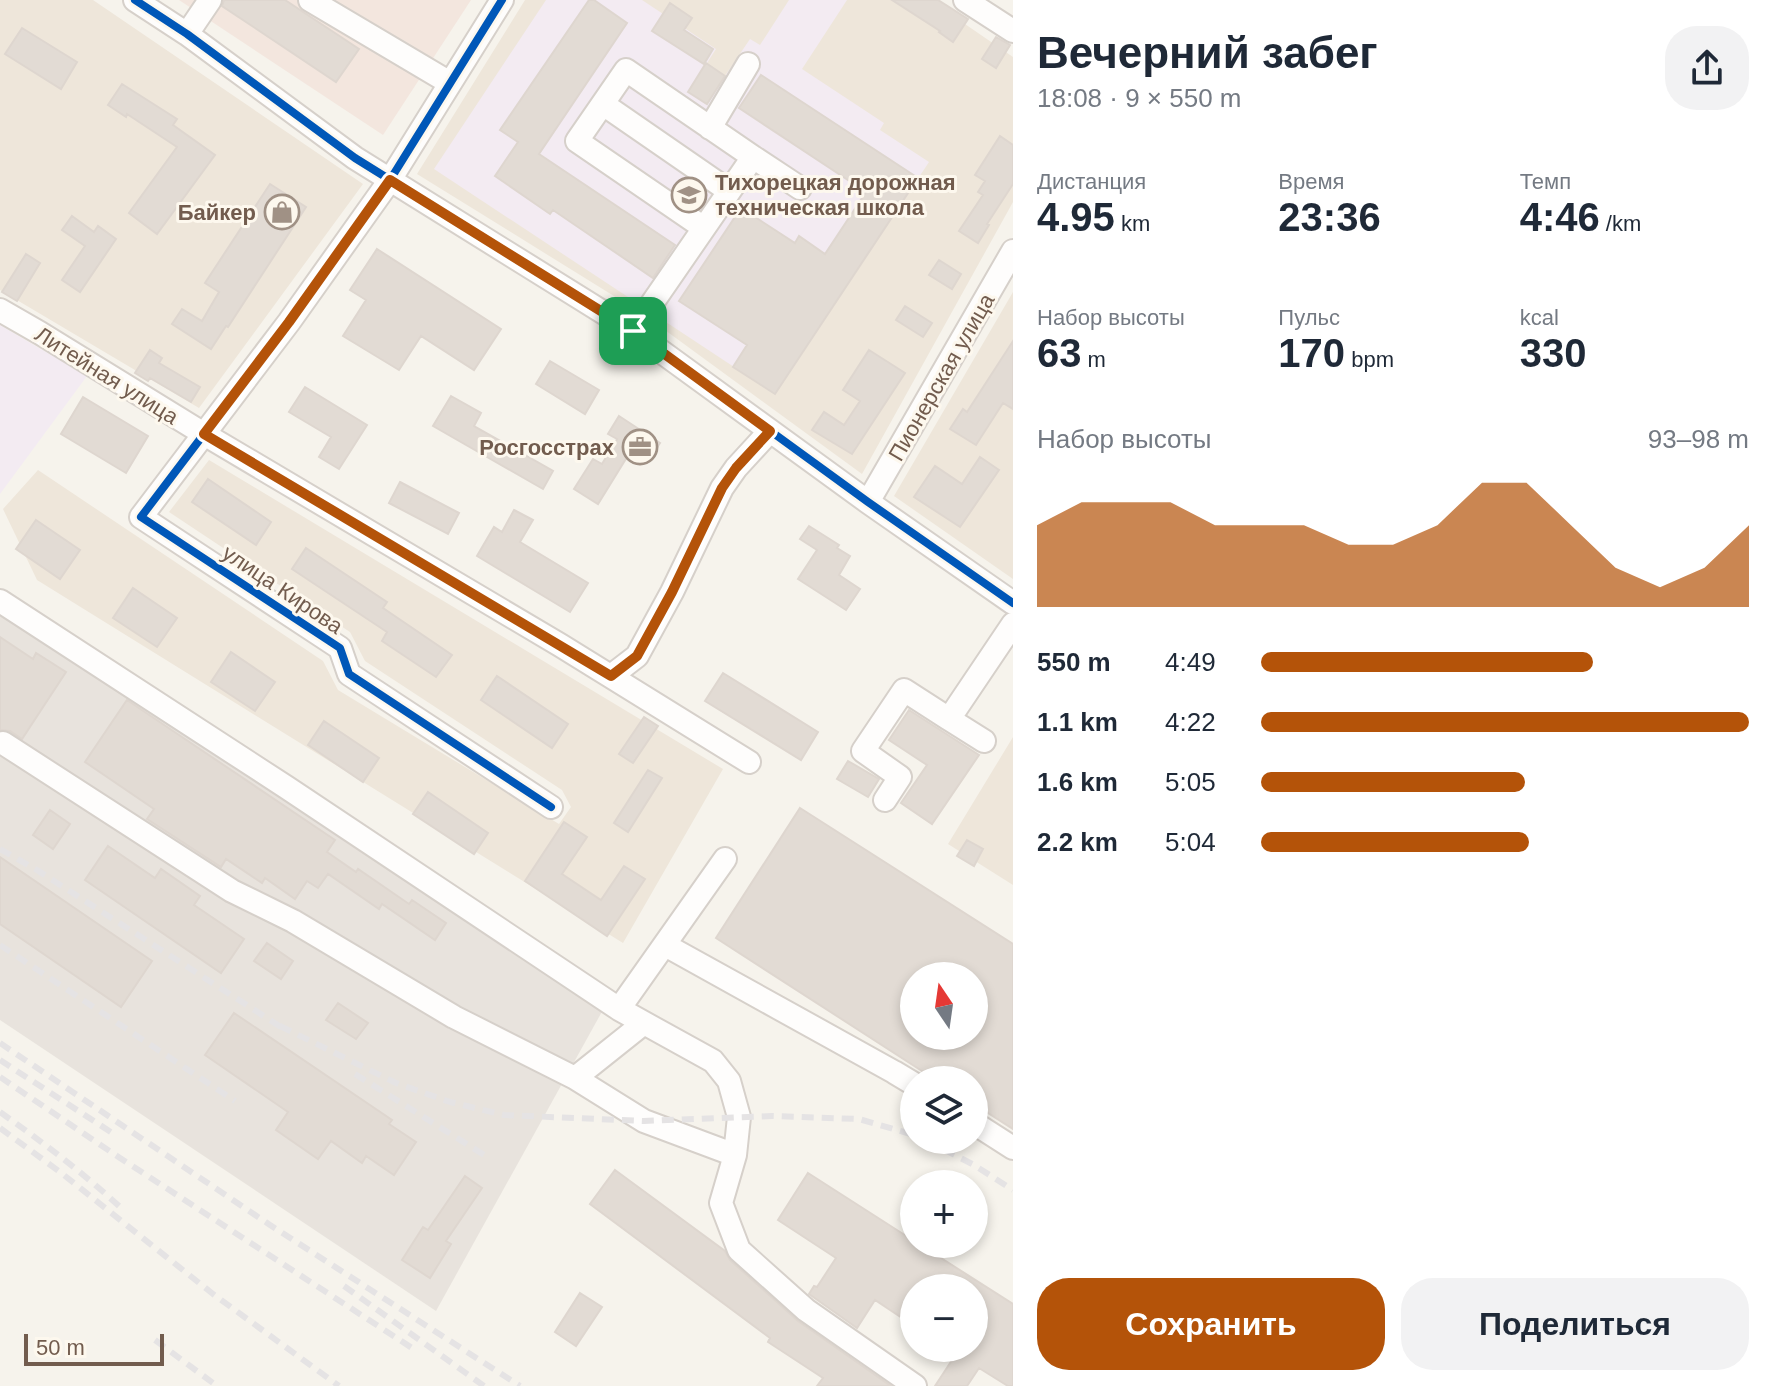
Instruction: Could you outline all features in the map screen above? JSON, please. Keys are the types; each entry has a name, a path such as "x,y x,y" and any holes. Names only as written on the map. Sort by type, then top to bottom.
{"street":[{"path":"135,0 187,34 355,158 633,331 1013,603"},
{"path":"187,34 210,0"},
{"path":"310,0 450,83"},
{"path":"204,434 289,322 390,180 502,0"},
{"path":"965,0 1013,31"},
{"path":"710,128 748,64"},
{"path":"704,228 577,141 626,70 800,188"},
{"path":"603,104 729,191"},
{"path":"633,331 753,157"},
{"name":"Пионерская улица","path":"868,502 1013,251"},
{"name":"Литейная улица","path":"0,310 749,762"},
{"path":"611,676 637,656 722,488 770,431"},
{"name":"улица Кирова","path":"204,434 141,517 340,648 349,674 551,807"},
{"path":"0,601 619,1009 713,1061 729,1081 739,1117 735,1155 721,1203 739,1250 806,1310 915,1386"},
{"path":"949,719 1013,624"},
{"path":"885,800 900,777 863,751 904,690 984,741"},
{"path":"3,743 232,891 293,921 454,1017 575,1078 644,1121 735,1155"},
{"path":"619,1009 725,859"},
{"path":"665,945 900,1076"},
{"path":"575,1078 644,1023"},
{"path":"988,1132 1013,1148"}],"shaded area":[{"path":"0,0 93,0 363,184 199,408 0,290"},
{"path":"179,0 471,0 383,135"},
{"name":"Тихорецкая дорожная техническая школа","path":"525,0 930,0 1013,57 1013,202 862,474 643,314 417,174"},
{"name":"Тихорецкая дорожная техническая школа","path":"546,0 642,0 716,49 707,63 725,76 750,39 760,45 789,0 847,0 802,69 884,123 880,130 929,162 775,394 434,169"},
{"path":"1013,292 1013,579 894,496"},
{"path":"0,325 87,376 0,494"},
{"path":"209,460 723,769 623,943 37,580 3,509 38,470 323,661 338,690 559,824 571,807 562,790 365,661 350,632 169,512"},
{"path":"0,615 424,886 604,1008 436,1311 0,1020"},
{"path":"1013,737 1013,885 948,844"}],"building":[{"path":"224,0 285,0 359,49 336,82 222,6"},
{"path":"589,0 594,0 627,23 539,154 675,245 653,278 553,210 550,214 495,176 518,142 500,130"},
{"path":"892,0 938,0 968,19 953,42"},
{"path":"670,3 692,18 684,30 713,49 704,64 652,31"},
{"path":"22,28 77,62 61,89 5,54"},
{"path":"996,37 1010,45 996,68 982,59"},
{"path":"706,63 725,76 707,104 688,92"},
{"path":"761,75 918,178 775,394 733,367 747,345 679,301 741,208 795,243 799,236 825,254 866,192 739,108"},
{"path":"122,84 177,119 173,125 215,155 157,234 129,213 177,147 108,105"},
{"path":"1000,136 1013,145 1013,184 978,243 959,231 983,195 978,192 985,181 975,175"},
{"path":"270,184 306,207 211,349 172,324 182,309 202,321 219,292 205,283"},
{"path":"72,216 94,232 98,226 116,239 80,292 62,280 85,246 62,230"},
{"path":"377,249 501,329 474,370 421,336 399,370 343,336 366,300 350,290"},
{"path":"26,254 40,263 17,301 2,292"},
{"path":"939,260 961,274 952,289 929,275"},
{"path":"905,306 932,323 923,337 896,320"},
{"path":"1013,341 1013,409 1003,403 976,445 950,429 963,409 967,412"},
{"path":"150,350 162,358 159,363 200,387 191,402 150,378 148,381 135,373"},
{"path":"869,350 905,373 852,454 812,430 824,412 844,425 860,401 843,390"},
{"path":"550,361 599,390 585,414 536,384"},
{"path":"305,387 367,425 339,469 319,457 331,437 289,412"},
{"path":"451,396 481,413 474,426 553,471 543,489 433,426"},
{"path":"83,397 148,436 126,473 61,434"},
{"path":"619,416 660,443 648,460 632,449 598,504 574,489 593,459 602,464 617,439 608,434"},
{"path":"980,457 999,470 960,527 914,497 935,466 962,484"},
{"path":"208,479 271,522 256,545 192,502"},
{"path":"400,482 459,513 448,534 389,503"},
{"path":"514,510 533,520 520,542 588,583 570,612 477,556 494,527 502,532"},
{"path":"36,520 80,550 60,579 16,549"},
{"path":"809,526 850,556 839,575 860,589 846,610 798,579 817,550 800,539"},
{"path":"306,548 387,602 383,608 452,655 436,677 382,641 387,632 292,569"},
{"path":"133,588 177,618 157,647 113,618"},
{"path":"0,637 33,659 36,653 66,672 22,739 10,731 0,730"},
{"path":"231,652 275,682 255,711 211,682"},
{"path":"723,673 818,732 801,760 705,701"},
{"path":"497,676 568,724 552,748 481,700"},
{"path":"127,700 335,840 327,852 409,904 412,900 446,923 435,940 382,904 379,909 328,874 318,888 307,881 295,899 265,878 262,883 226,859 221,867 147,819 154,809 85,762"},
{"path":"909,710 979,755 932,824 901,803 927,765 889,740"},
{"path":"644,717 658,726 633,763 619,754"},
{"path":"324,721 379,758 363,782 308,745"},
{"path":"848,761 879,779 868,797 837,779"},
{"path":"648,770 662,778 628,832 614,823"},
{"path":"428,792 488,833 474,854 413,814"},
{"path":"800,808 1013,944 1013,1129 988,1113 988,1066 914,1066 716,938"},
{"path":"50,810 70,824 53,849 33,835"},
{"path":"564,822 587,837 562,874 601,900 624,866 645,879 607,936 525,881"},
{"path":"967,840 983,849 974,866 957,856"},
{"path":"108,846 155,878 161,869 200,896 194,905 244,939 221,973 85,880"},
{"path":"0,857 152,961 121,1007 0,924"},
{"path":"267,943 293,961 281,979 254,961"},
{"path":"338,1003 368,1023 356,1039 326,1020"},
{"path":"234,1013 392,1120 389,1124 416,1142 394,1175 366,1156 362,1163 331,1141 318,1159 276,1130 288,1112 205,1055"},
{"path":"615,1170 725,1251 730,1260 798,1321 891,1386 817,1386 823,1378 768,1342 770,1338 590,1204"},
{"path":"808,1173 900,1232 900,1258 941,1258 966,1274 900,1274 900,1317 875,1300 857,1328 809,1294 836,1258 778,1220"},
{"path":"465,1176 482,1188 446,1241 451,1244 430,1278 402,1260 423,1227 428,1230"},
{"path":"988,1288 1013,1304 1013,1386 979,1368 967,1386 935,1386 951,1362 988,1362"},
{"path":"580,1293 602,1307 576,1346 555,1332"}],"railway":[{"path":"0,849 287,1031"},
{"path":"0,945 235,1101"},
{"path":"280,1026 396,1083 450,1102 504,1115 644,1121 772,1116 859,1119 900,1131"},
{"path":"0,1043 270,1225 520,1386"},
{"path":"0,1060 117,1136"},
{"path":"355,1074 489,1158"},
{"path":"0,1077 412,1348"},
{"path":"0,1112 61,1157 119,1206"},
{"path":"0,1128 213,1294 339,1386"},
{"path":"953,1154 1013,1190"},
{"path":"344,1286 484,1386"},
{"path":"155,1340 217,1386"}],"cycle path":[{"path":"135,0 187,34 355,158 633,331 1013,603"},
{"path":"502,0 390,180 289,322 141,517 340,648 349,674 551,807"}],"place":[{"name":"Тихорецкая дорожная техническая школа","path":"689,195"},
{"name":"Байкер","path":"282,212"},
{"name":"Росгосстрах","path":"640,447"}],"route":[{"path":"390,180 633,331 770,431 722,488 637,656 611,676 204,434 289,322 390,180"}]}
